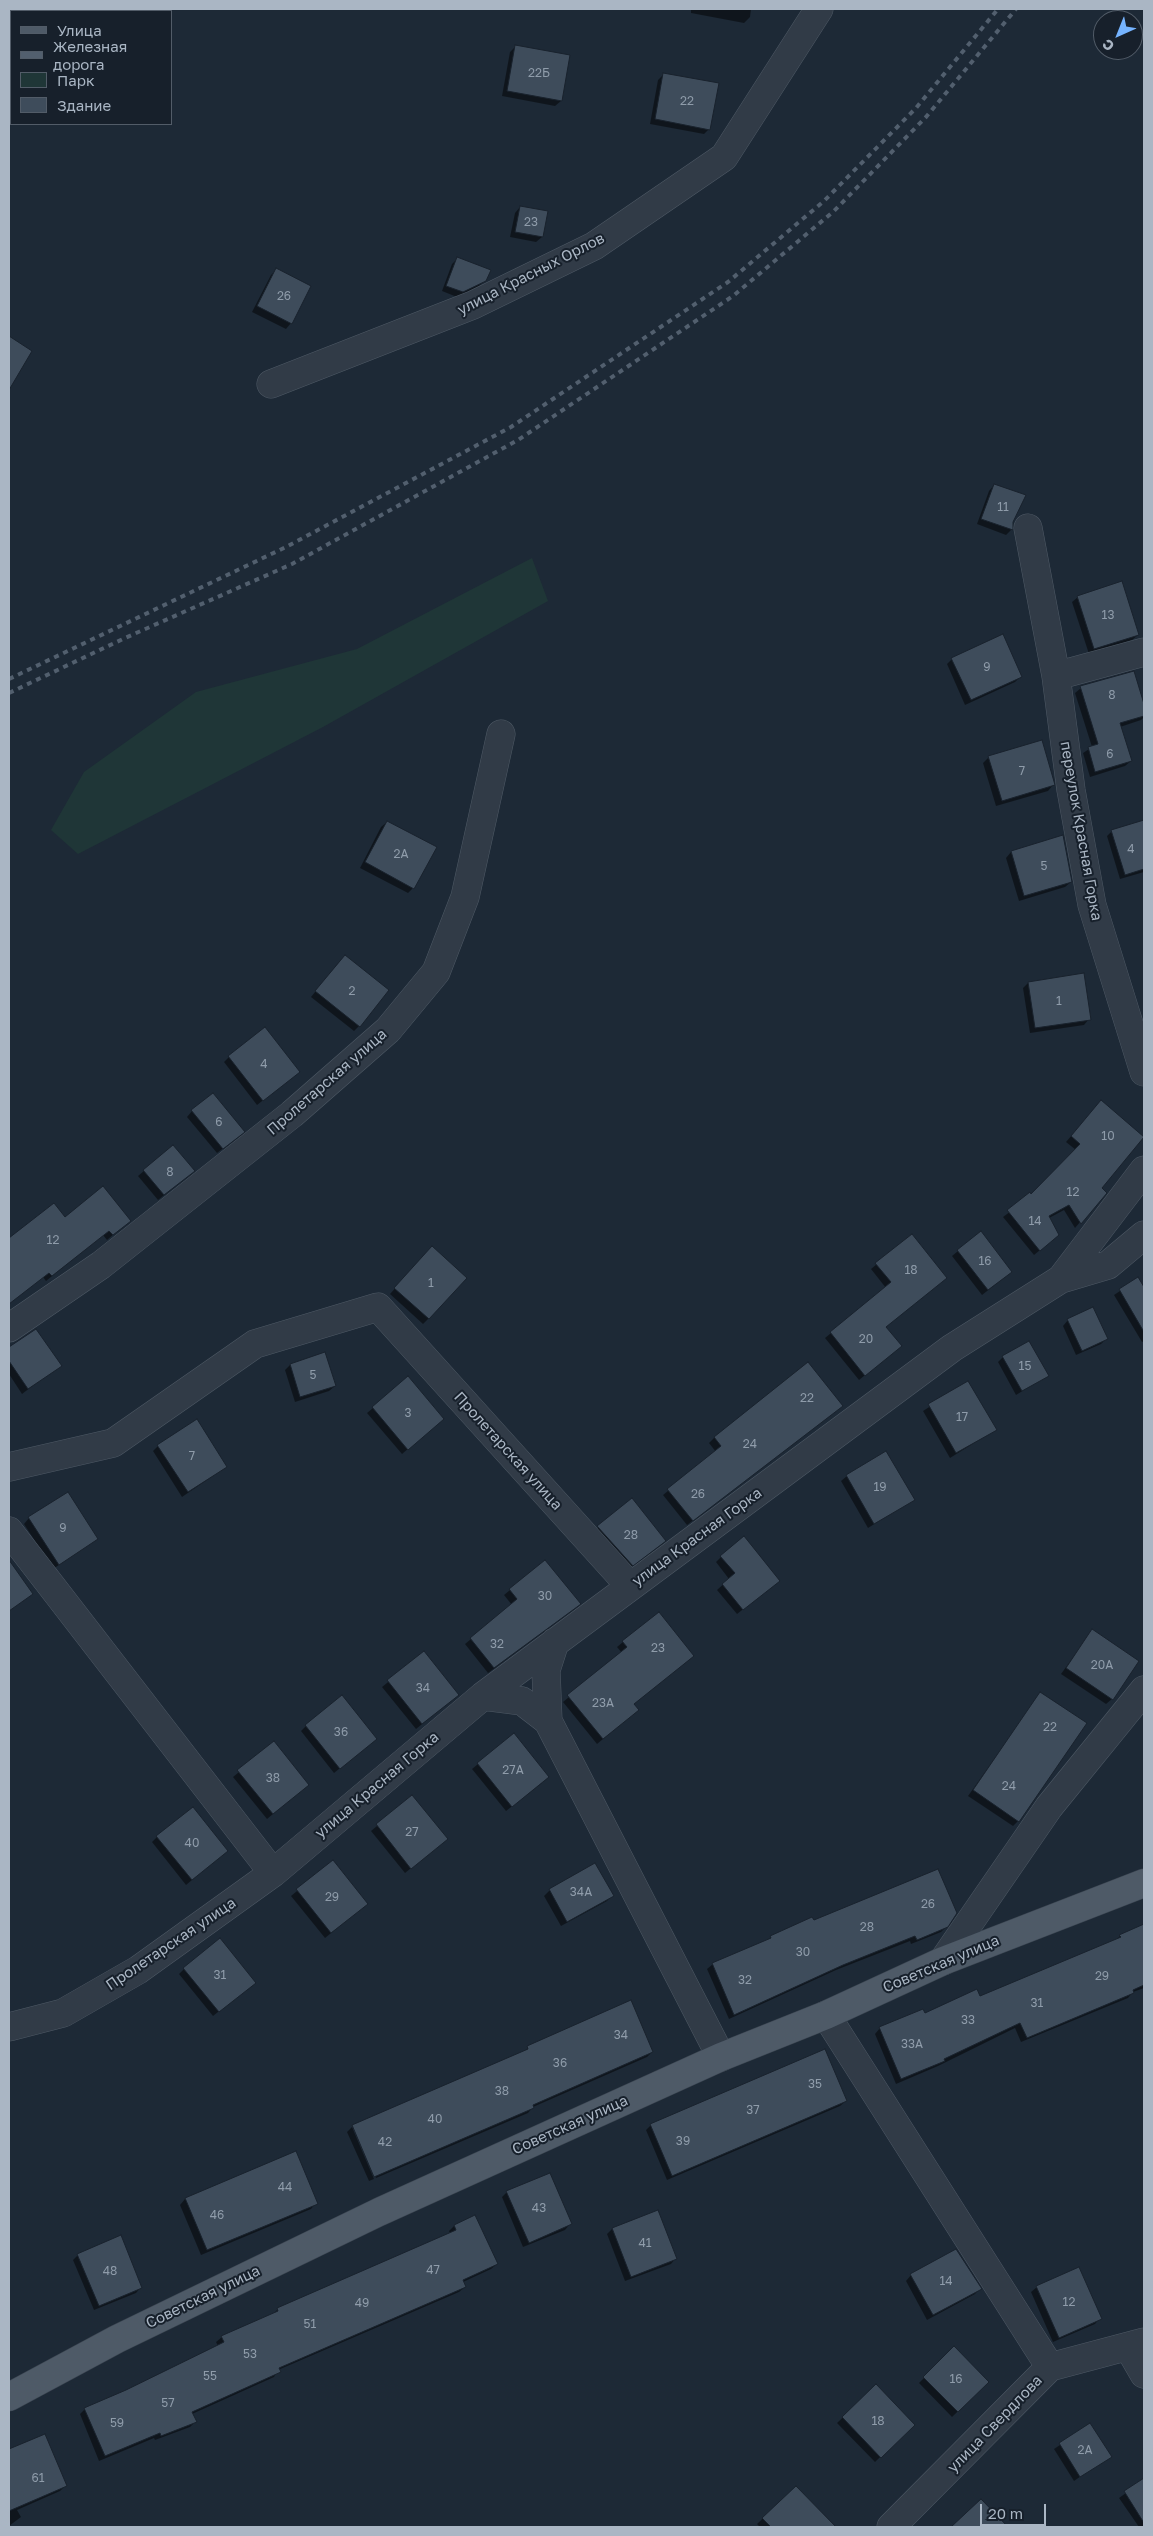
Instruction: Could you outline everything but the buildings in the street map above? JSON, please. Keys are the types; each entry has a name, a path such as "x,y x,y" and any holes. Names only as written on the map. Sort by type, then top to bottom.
{"main road":[{"name":"Советская улица","path":"9,2397 117,2339 379,2212 721,2057 826,2016 943,1961 1144,1883"}],"street":[{"name":"улица Красных Орлов","path":"271,384 473,305 594,246 724,157 819,9"},
{"name":"переулок Красная Горка","path":"1028,528 1056,676 1071,790 1092,905 1144,1072"},
{"path":"1056,676 1144,652"},
{"name":"Пролетарская улица","path":"9,1328 102,1265 292,1114 388,1030 436,972 465,897 501,734"},
{"path":"1061,1279 1144,1170"},
{"name":"улица Красная Горка","path":"273,1874 482,1696 952,1348 1061,1279 1108,1265 1144,1235"},
{"name":"Пролетарская улица","path":"9,1467 113,1443 255,1344 378,1307 630,1586"},
{"path":"9,1531 273,1874"},
{"path":"555,1642 546,1670 548,1721 721,2057"},
{"path":"943,1961 1050,1808 1144,1690"},
{"path":"482,1696 522,1702 548,1721"},
{"name":"Пролетарская улица","path":"9,2027 63,2013 138,1970 273,1874"},
{"path":"826,2016 1050,2367"},
{"path":"1137,2345 1144,2374"},
{"name":"улица Свердлова","path":"891,2527 1050,2367 1137,2345"}],"green space":[{"path":"532,558 548,601 323,727 78,854 51,830 84,772 196,692 357,649"}],"railway":[{"path":"9,679 286,547 511,427 728,282 824,201 916,108 998,9"},
{"path":"9,693 125,638 292,564 518,440 733,296 834,211 926,117 1016,9"}]}
